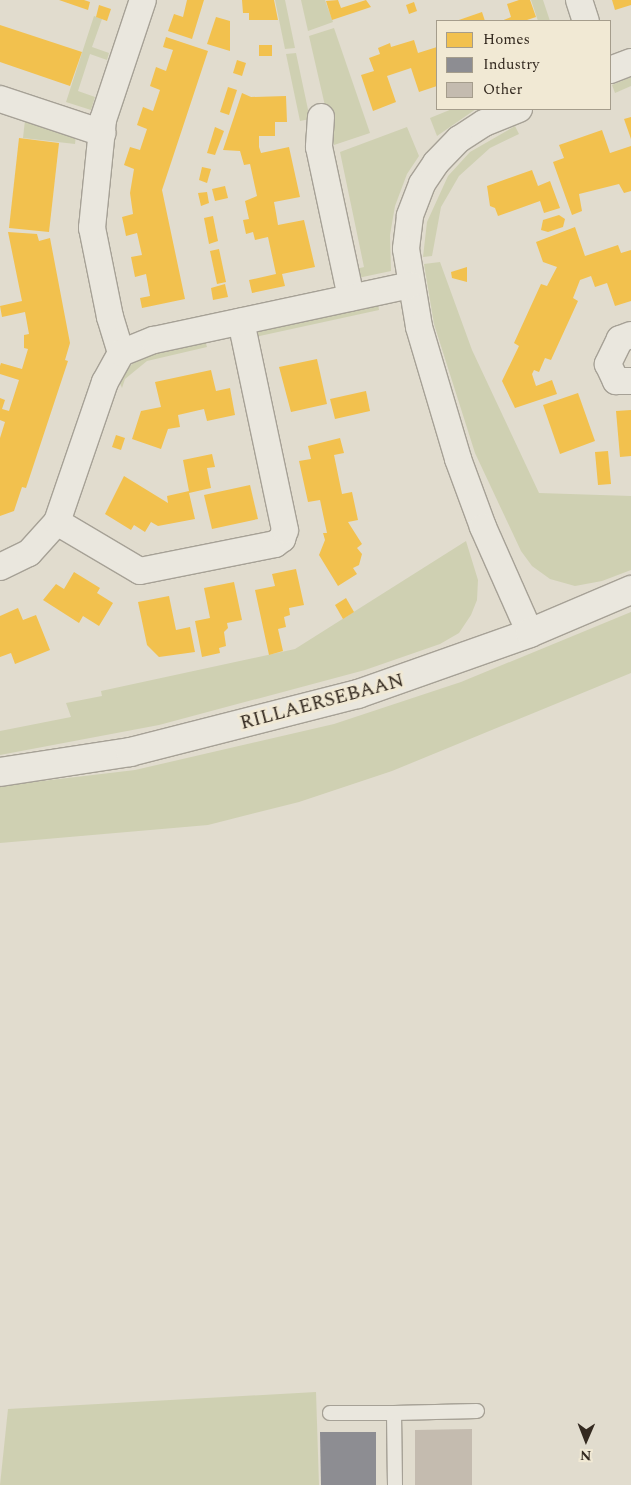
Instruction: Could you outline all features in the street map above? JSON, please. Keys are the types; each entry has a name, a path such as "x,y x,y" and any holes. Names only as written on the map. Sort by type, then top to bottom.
{"street":[{"path":"122,353 110,317 92,236 102,133 143,0"},
{"path":"579,0 586,20"},
{"path":"611,70 631,62"},
{"path":"0,99 102,133"},
{"path":"516,110 484,123 459,139 422,184 410,216 408,232 410,285 440,404 483,527 530,633"},
{"path":"321,117 319,147 351,298"},
{"path":"0,567 29,553 57,522 105,382 122,353 154,340 410,285"},
{"path":"57,522 129,567 140,570 275,544 282,538 285,530 241,322"},
{"path":"631,335 620,339 608,364 616,381 631,381"},
{"name":"RILLAERSEBAAN","path":"0,772 130,752 218,731 409,678 530,633 631,590"}],"lane":[{"path":"330,1413 477,1410"},
{"path":"394,1413 396,1485"}],"green space":[{"path":"275,0 285,0 295,48 285,49"},
{"path":"301,0 325,0 333,22 308,31"},
{"path":"531,0 543,0 550,20 538,20"},
{"path":"94,16 102,19 92,47 109,53 107,60 90,54 78,91 95,97 91,110 66,102"},
{"path":"334,28 370,133 334,145 309,36"},
{"path":"296,53 310,119 300,121 286,54"},
{"path":"631,77 631,86 615,93 612,85"},
{"path":"450,110 475,110 437,136 430,118"},
{"path":"25,120 76,135 75,144 23,138"},
{"path":"515,126 519,134 490,148 459,176 441,207 432,256 423,257 427,222 448,176 470,152"},
{"path":"407,127 419,156 407,174 395,206 390,235 391,271 358,278 356,269 364,267 340,152"},
{"path":"440,262 472,350 539,493 631,496 631,570 602,581 575,586 550,579 532,566 521,551 475,453 434,324 424,264"},
{"path":"378,303 379,310 255,337 253,330"},
{"path":"205,340 207,347 147,361 125,379 122,388 118,379 140,356"},
{"path":"466,541 478,580 477,600 471,615 459,633 440,644 365,670 159,725 0,755 0,731 71,717 66,703 102,696 101,691 295,649"},
{"path":"631,612 631,673 392,771 299,802 208,825 0,843 0,786 135,770 334,724 461,682"},
{"path":"316,1392 319,1485 0,1485 8,1409"}],"building: Homes":[{"path":"59,0 84,0 90,2 88,10"},
{"path":"187,0 204,0 192,39 168,31 174,14 183,17"},
{"path":"242,0 274,0 278,20 249,20 249,13 243,13"},
{"path":"338,0 341,8 366,0 371,7 332,20 326,1"},
{"path":"519,0 530,0 536,17 527,20 504,20 511,17 507,4"},
{"path":"612,0 631,0 631,5 615,10"},
{"path":"414,2 417,11 409,14 406,5"},
{"path":"99,5 111,9 107,21 96,17"},
{"path":"482,12 485,20 459,20"},
{"path":"216,17 230,21 230,51 207,44"},
{"path":"0,25 82,52 70,86 0,62"},
{"path":"166,37 208,51 162,190 185,299 142,308 140,298 150,296 146,274 135,277 131,257 142,255 137,233 126,236 122,217 133,214 130,193 134,169 124,165 130,147 140,150 147,129 137,125 143,107 153,111 160,90 150,86 156,67 166,71 173,50 163,47"},
{"path":"414,40 418,53 436,47 436,86 419,92 411,68 387,76 396,102 373,111 361,75 374,71 369,58 380,54 378,48 390,43 391,47"},
{"path":"259,45 272,45 272,56 259,56"},
{"path":"237,60 246,63 242,76 233,73"},
{"path":"228,87 237,90 229,115 220,112"},
{"path":"242,93 251,97 286,96 287,122 275,122 275,136 259,136 259,147 261,153 289,147 300,197 274,202 278,225 304,220 315,267 282,274 285,286 252,293 249,280 276,274 268,237 255,240 253,232 246,234 243,220 249,219 245,201 257,196 250,164 244,165 240,151 223,150"},
{"path":"631,117 631,139 624,119"},
{"path":"215,127 224,131 215,155 207,153"},
{"path":"602,130 610,153 631,146 631,191 624,193 619,184 579,194 582,211 572,215 553,162 564,158 559,145"},
{"path":"19,138 59,143 49,232 9,228"},
{"path":"202,167 211,169 207,183 199,180"},
{"path":"532,170 538,186 550,181 560,208 544,213 540,201 498,216 495,208 490,206 487,186"},
{"path":"225,186 228,198 215,201 212,189"},
{"path":"207,192 209,203 201,206 198,193"},
{"path":"559,215 565,219 563,227 548,232 541,230 543,220"},
{"path":"213,216 218,241 209,244 204,218"},
{"path":"575,227 585,256 618,245 621,253 631,250 631,301 615,306 607,283 595,287 591,276 580,280 573,298 578,301 551,360 545,358 539,372 534,370 532,374 536,386 552,380 557,394 515,408 502,381 519,346 514,343 541,284 547,286 557,267 543,262 536,242"},
{"path":"8,232 37,234 39,241 50,238 70,343 65,360 68,361 26,488 22,487 14,511 0,516 0,438 5,422 0,420 0,398 5,400 2,409 9,411 19,380 0,374 0,366 1,363 22,369 28,349 24,348 24,335 29,334 25,312 2,317 0,306 22,301"},
{"path":"219,249 226,282 217,284 210,251"},
{"path":"467,267 467,282 452,278 451,272"},
{"path":"225,284 228,297 213,300 211,288"},
{"path":"317,359 327,404 291,412 279,367"},
{"path":"211,370 216,391 230,388 235,415 207,421 204,409 178,415 180,427 168,429 161,449 132,439 141,411 161,407 155,382"},
{"path":"366,391 370,411 335,419 330,399"},
{"path":"578,393 595,441 560,454 543,405"},
{"path":"631,410 631,456 620,457 616,411"},
{"path":"116,435 125,438 121,450 112,447"},
{"path":"340,438 344,453 334,455 342,494 352,492 358,520 348,522 362,544 357,548 362,554 359,565 353,568 357,574 338,586 319,555 325,540 323,533 327,533 320,500 308,502 299,461 311,459 308,446"},
{"path":"608,451 611,484 598,485 595,452"},
{"path":"212,454 215,467 207,468 211,488 189,493 195,519 158,526 151,522 145,532 134,525 131,530 105,514 124,476 168,503 167,496 189,491 183,460"},
{"path":"250,485 258,519 212,529 204,495"},
{"path":"296,569 304,605 289,608 290,615 284,617 286,627 278,629 283,651 269,655 255,590 275,586 272,574"},
{"path":"74,572 100,588 97,593 113,603 99,626 83,616 79,623 43,600 56,584 64,589"},
{"path":"234,582 242,620 227,623 228,628 224,632 226,646 219,648 220,653 202,657 195,621 210,618 204,588"},
{"path":"169,596 176,630 190,627 195,652 159,657 147,645 138,602"},
{"path":"346,598 354,612 343,619 335,605"},
{"path":"18,608 23,620 36,615 50,650 15,664 11,653 0,657 0,616"}],"building: Industry":[{"path":"320,1432 376,1432 376,1485 321,1485"}],"building: Other":[{"path":"472,1429 472,1485 415,1485 415,1430"}]}
